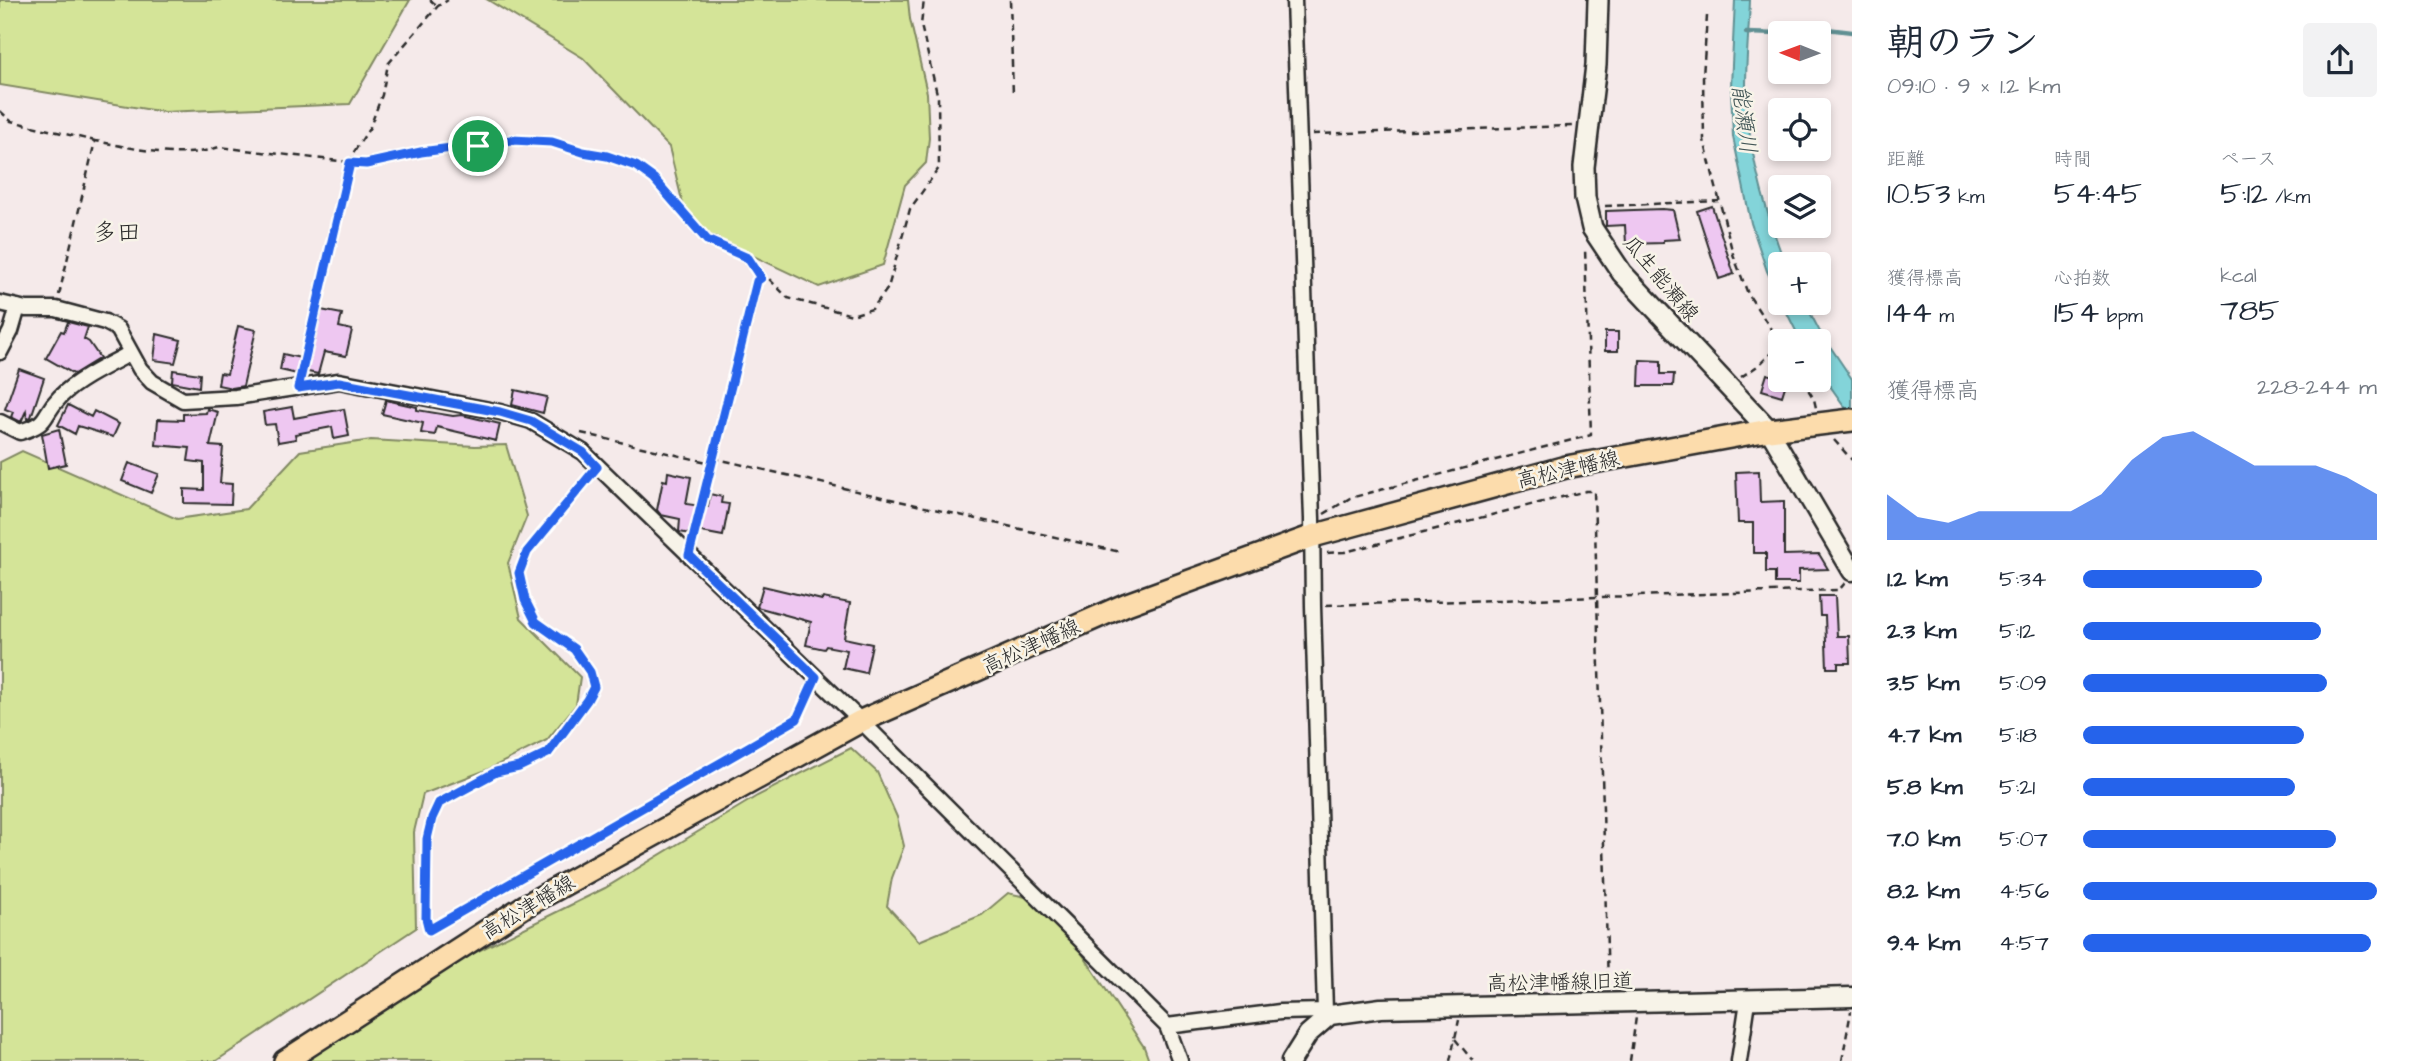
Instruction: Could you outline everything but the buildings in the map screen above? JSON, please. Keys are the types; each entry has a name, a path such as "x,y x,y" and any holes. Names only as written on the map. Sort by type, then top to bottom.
{"main road":[{"name":"瓜生能瀬線","path":"1598,0 1596,65 1584,167 1592,228 1622,273 1769,430"},
{"name":"高松津幡線","path":"285,1061 525,906 861,721 1127,604 1313,536 1566,467 1769,430 1852,420"}],"street":[{"path":"1290,1061 1308,1034 1328,1013 1294,0"},
{"path":"0,303 55,309 105,322 118,329 140,369 152,382 183,400 236,397 339,382 500,412 531,421 583,452 861,721 1167,1026 1180,1061"},
{"path":"0,352 11,331 18,307"},
{"path":"0,422 20,432 40,426 60,397 131,352"},
{"path":"1769,430 1849,576"},
{"name":"高松津幡線旧道","path":"1328,1013 1381,1009 1852,998"},
{"path":"1739,1061 1748,1002"},
{"path":"1167,1026 1280,1012 1328,1013"}],"path":[{"path":"430,0 438,6"},
{"path":"298,388 350,163 370,127 382,95 388,64 438,6 448,0"},
{"path":"689,555 757,281 766,276 788,298 852,315 872,309 888,288 910,209 939,168 938,98 921,25 924,0"},
{"path":"1010,0 1013,95"},
{"path":"1707,16 1703,77 1704,140 1733,254 1748,294 1771,329"},
{"path":"0,111 11,121 94,141 171,153 202,153 219,146 366,164 430,150 512,140 552,142 636,166 654,179 707,240 748,258 761,278"},
{"path":"1298,134 1589,125"},
{"path":"55,309 94,141"},
{"path":"1587,206 1719,201"},
{"path":"1597,235 1585,248 1591,435 1350,498 1313,536 1345,552 1594,491 1608,1003"},
{"path":"1727,387 1768,356"},
{"path":"1810,392 1823,429 1852,460"},
{"path":"569,430 711,463"},
{"path":"713,458 1119,552"},
{"path":"597,467 527,552 519,573 525,600 536,622 574,649 590,672 594,687 548,753 519,767 496,772 439,803 427,839 426,918 429,930 797,719 816,677"},
{"path":"1313,606 1839,590 1849,576"},
{"path":"1842,1061 1852,998"},
{"path":"1630,1061 1637,1003"},
{"path":"1450,1061 1460,1007"},
{"path":"1455,1039 1473,1061"}],"green space":[{"path":"0,0 410,0 350,104 164,112 0,85"},
{"path":"488,0 908,0 927,93 929,138 926,163 905,185 883,265 819,287 688,225 669,147 583,58"},
{"path":"371,440 475,446 506,445 527,516 508,563 521,618 580,677 576,705 547,740 489,769 423,794 414,832 416,928 216,1061 0,1061 0,462 22,451 177,519 246,509 300,451"},
{"path":"851,748 877,772 897,817 904,846 892,878 887,906 919,941 982,915 1008,893 1030,898 1073,940 1144,1047 1149,1061 300,1061 442,969 605,888 757,796"}],"water":[{"name":"能瀬川","path":"1735,0 1750,0 1746,75 1749,131 1768,214 1768,238 1776,238 1781,252 1768,252 1768,273 1751,223 1733,137 1731,86"},
{"path":"1788,315 1811,315 1818,329 1795,329"},
{"path":"1831,348 1852,379 1852,417 1831,387"}],"waterway":[{"path":"1831,29 1852,32"},
{"path":"1746,33 1768,34"}],"district":[{"name":"多田","path":"117,232"}],"route":[{"path":"512,140 552,142 636,166 654,179 707,240 748,258 761,278 757,281 689,555 816,677 797,719 429,930 426,918 427,839 439,803 496,772 519,767 548,753 594,687 590,672 574,649 536,622 525,600 519,573 527,552 597,467 583,452 531,421 500,412 339,382 298,388 350,163 366,164 439,149 478,146 512,140"}]}
